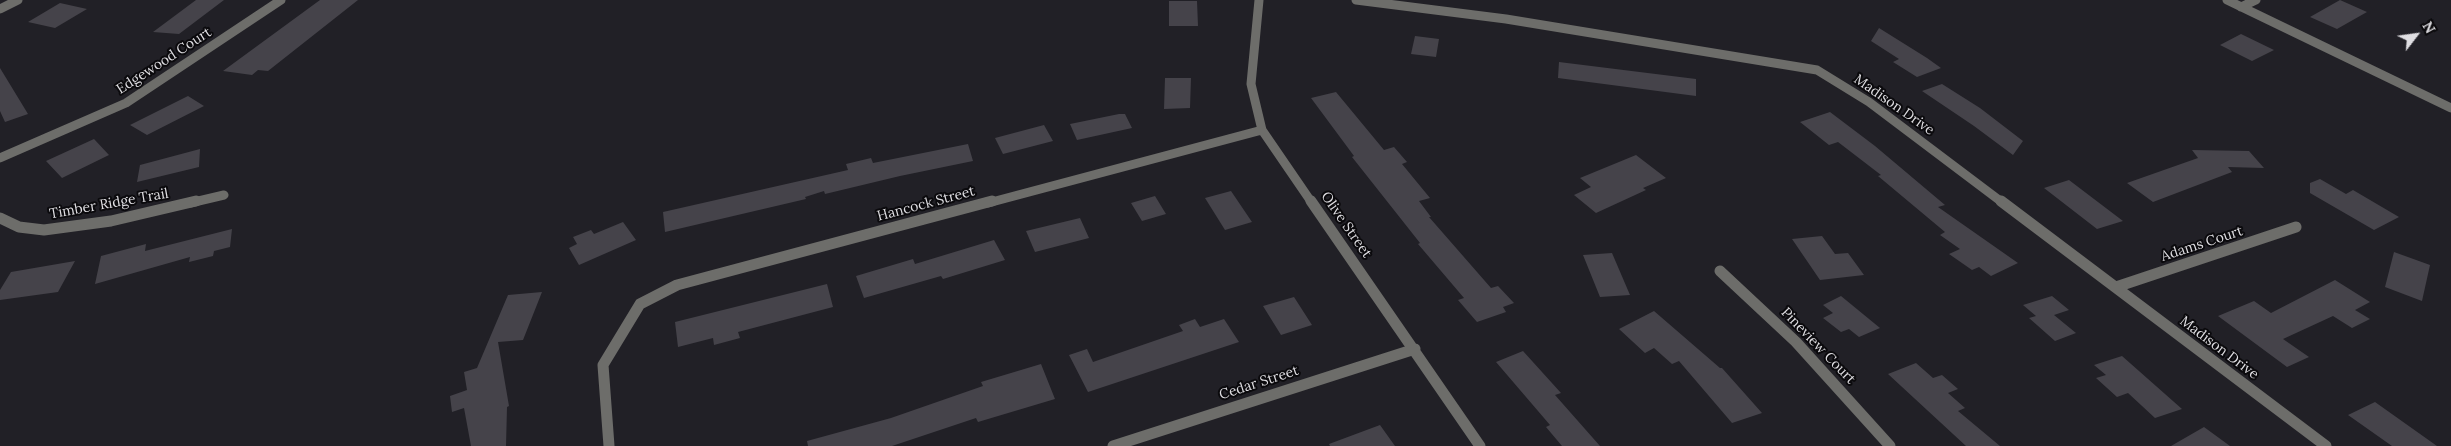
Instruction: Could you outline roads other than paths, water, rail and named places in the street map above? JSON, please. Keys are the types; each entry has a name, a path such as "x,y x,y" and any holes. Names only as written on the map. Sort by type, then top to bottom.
{"street":[{"path":"0,9 18,0"},
{"name":"Edgewood Court","path":"0,158 126,103 191,62 281,0"},
{"name":"Olive Street","path":"1259,0 1251,84 1262,130 1415,348 1480,446"},
{"name":"Madison Drive","path":"1356,0 1506,19 1817,70 1869,102 2326,446"},
{"path":"2228,0 2451,108"},
{"path":"2242,7 2256,0"},
{"name":"Hancock Street","path":"609,446 603,365 640,304 677,285 1262,130"},
{"name":"Timber Ridge Trail","path":"0,218 19,227 44,230 111,221 224,195"},
{"name":"Adams Court","path":"2116,287 2296,227"},
{"name":"Pineview Court","path":"1720,271 1796,342 1890,446"},
{"name":"Cedar Street","path":"1114,446 1415,348"}]}
